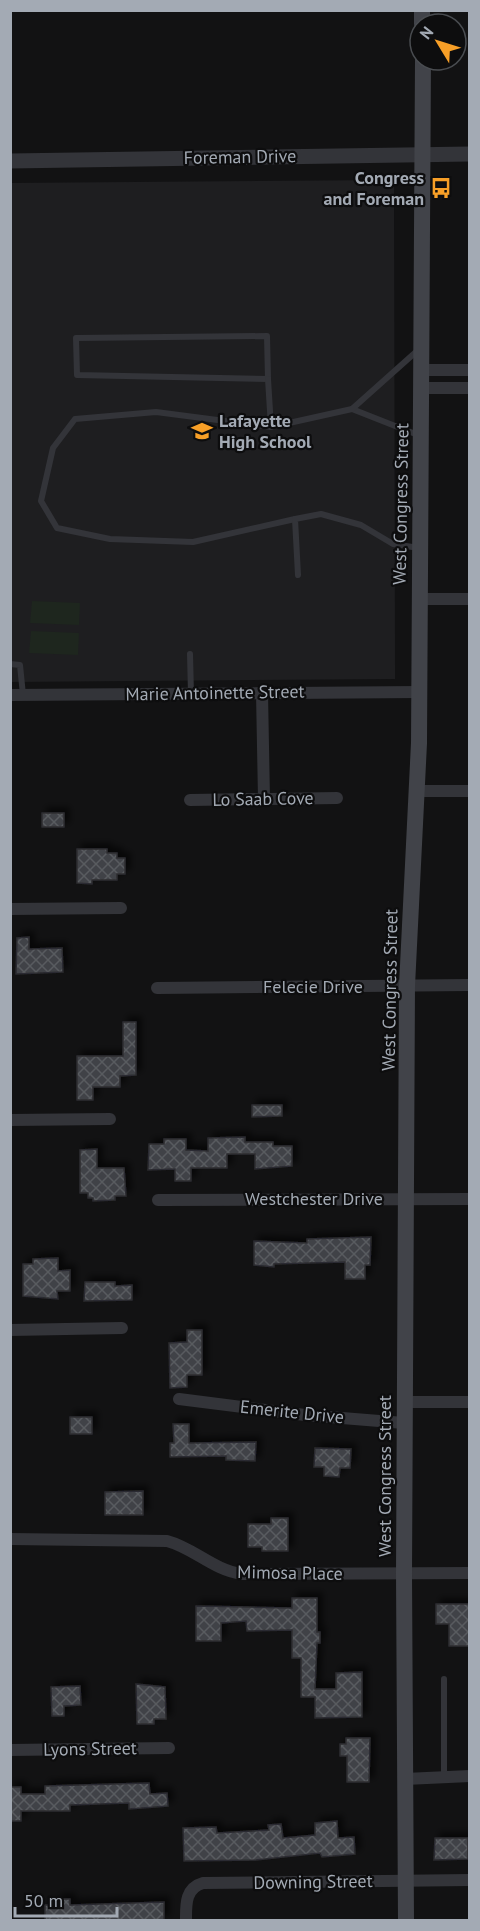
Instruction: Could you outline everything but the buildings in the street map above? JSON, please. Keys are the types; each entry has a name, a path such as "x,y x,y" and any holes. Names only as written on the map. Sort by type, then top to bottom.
{"main road":[{"name":"West Congress Street","path":"406,1920 404,1423 407,986 420,692 423,72"}],"street":[{"name":"Foreman Drive","path":"10,161 470,154"},
{"path":"423,370 470,370"},
{"path":"422,388 470,388"},
{"path":"419,599 470,598"},
{"name":"Marie Antoinette Street","path":"17,695 420,692"},
{"path":"262,693 264,799"},
{"path":"417,791 470,791"},
{"name":"Lo Saab Cove","path":"190,800 337,798"},
{"path":"10,909 121,908"},
{"name":"Felecie Drive","path":"156,988 470,985"},
{"path":"10,1120 110,1119"},
{"name":"Westchester Drive","path":"158,1200 470,1199"},
{"path":"10,1330 122,1328"},
{"name":"Emerite Drive","path":"179,1399 305,1415 404,1423"},
{"path":"405,1402 470,1402"},
{"name":"Mimosa Place","path":"10,1539 167,1541 187,1548 222,1570 242,1574 470,1573"},
{"name":"Lyons Street","path":"10,1750 169,1748"},
{"path":"405,1779 470,1776"},
{"name":"Downing Street","path":"186,1920 189,1893 194,1887 203,1883 470,1880"}],"lane":[{"path":"268,379 77,375 76,338 267,336 271,427"},
{"path":"420,548 393,544 361,525 321,514 193,542 110,539 57,528 41,501 53,447 75,419 156,412 271,427 352,409 422,347"},
{"path":"352,409 422,436"},
{"path":"295,519 298,575"},
{"path":"190,654 191,694"},
{"path":"10,664 20,665 17,695"},
{"path":"444,1679 444,1776"}],"shaded area":[{"name":"Lafayette High School","path":"394,180 395,679 11,682 10,183"},
{"path":"32,601 80,603 79,625 30,623"},
{"path":"31,631 79,633 78,655 29,653"}],"place":[{"name":"Congress and Foreman","path":"441,188"},
{"name":"Lafayette High School","path":"202,431"}]}
